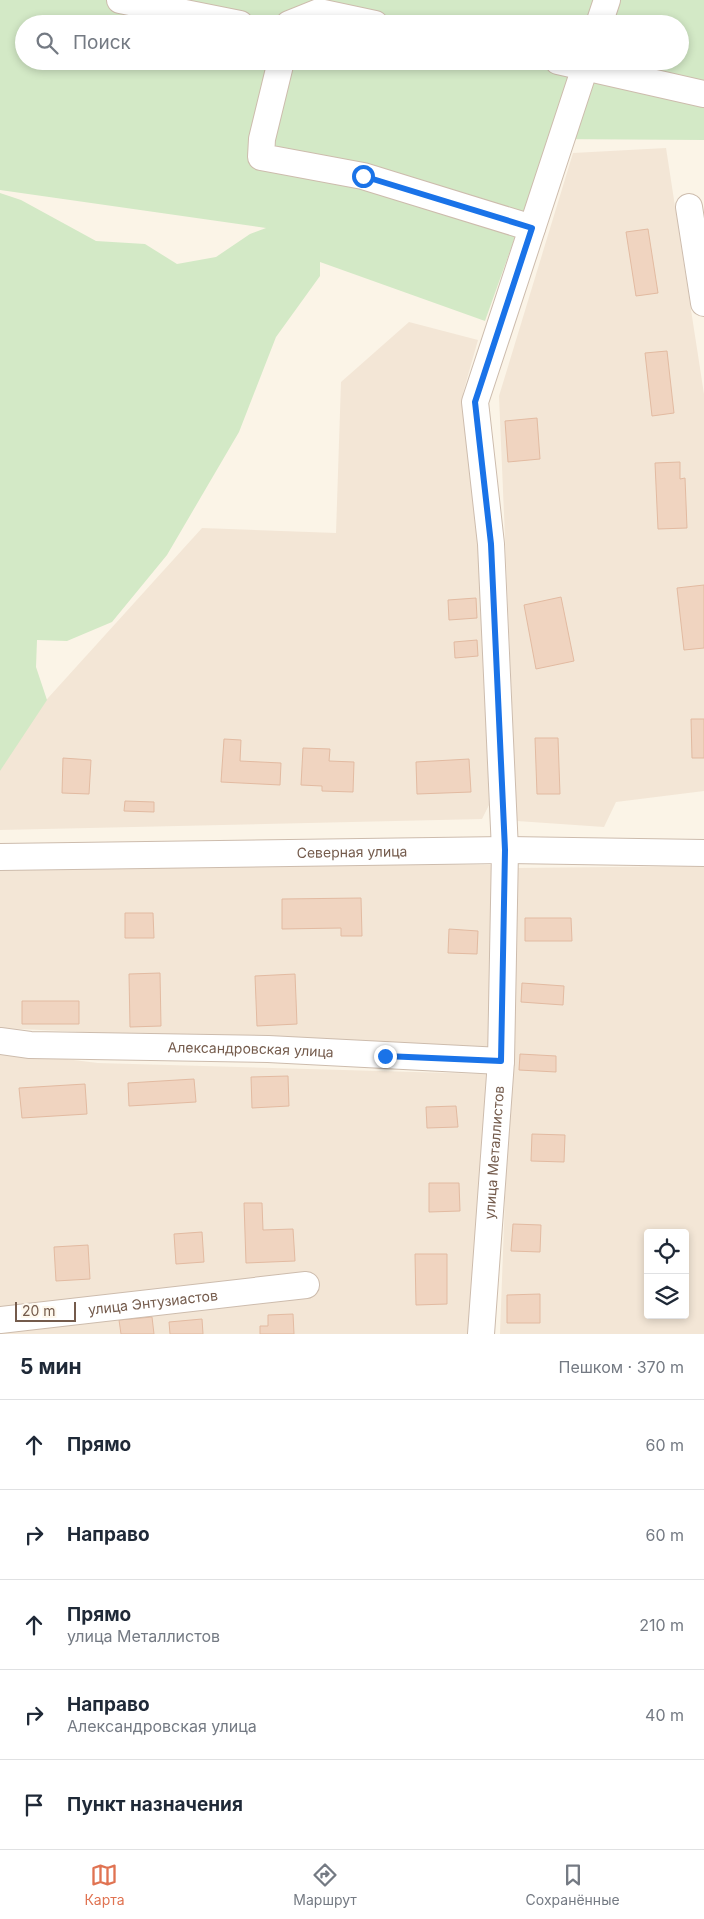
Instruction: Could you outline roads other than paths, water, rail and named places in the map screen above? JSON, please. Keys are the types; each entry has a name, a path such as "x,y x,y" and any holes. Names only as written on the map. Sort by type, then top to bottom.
{"street":[{"path":"120,0 195,15"},
{"path":"292,15 297,0"},
{"path":"602,15 607,0"},
{"path":"312,15 319,12 333,15"},
{"path":"278,70 262,139 261,157 363,176 532,228 584,70"},
{"path":"610,70 704,94"},
{"path":"689,206 704,303"},
{"name":"улица Металлистов","path":"481,1334 501,1061 505,850 491,544 475,402 532,228"},
{"name":"Северная улица","path":"0,857 505,850 704,853"},
{"name":"Александровская улица","path":"0,1041 30,1045 268,1050 501,1061"},
{"name":"улица Энтузиастов","path":"0,1320 306,1285"}]}
